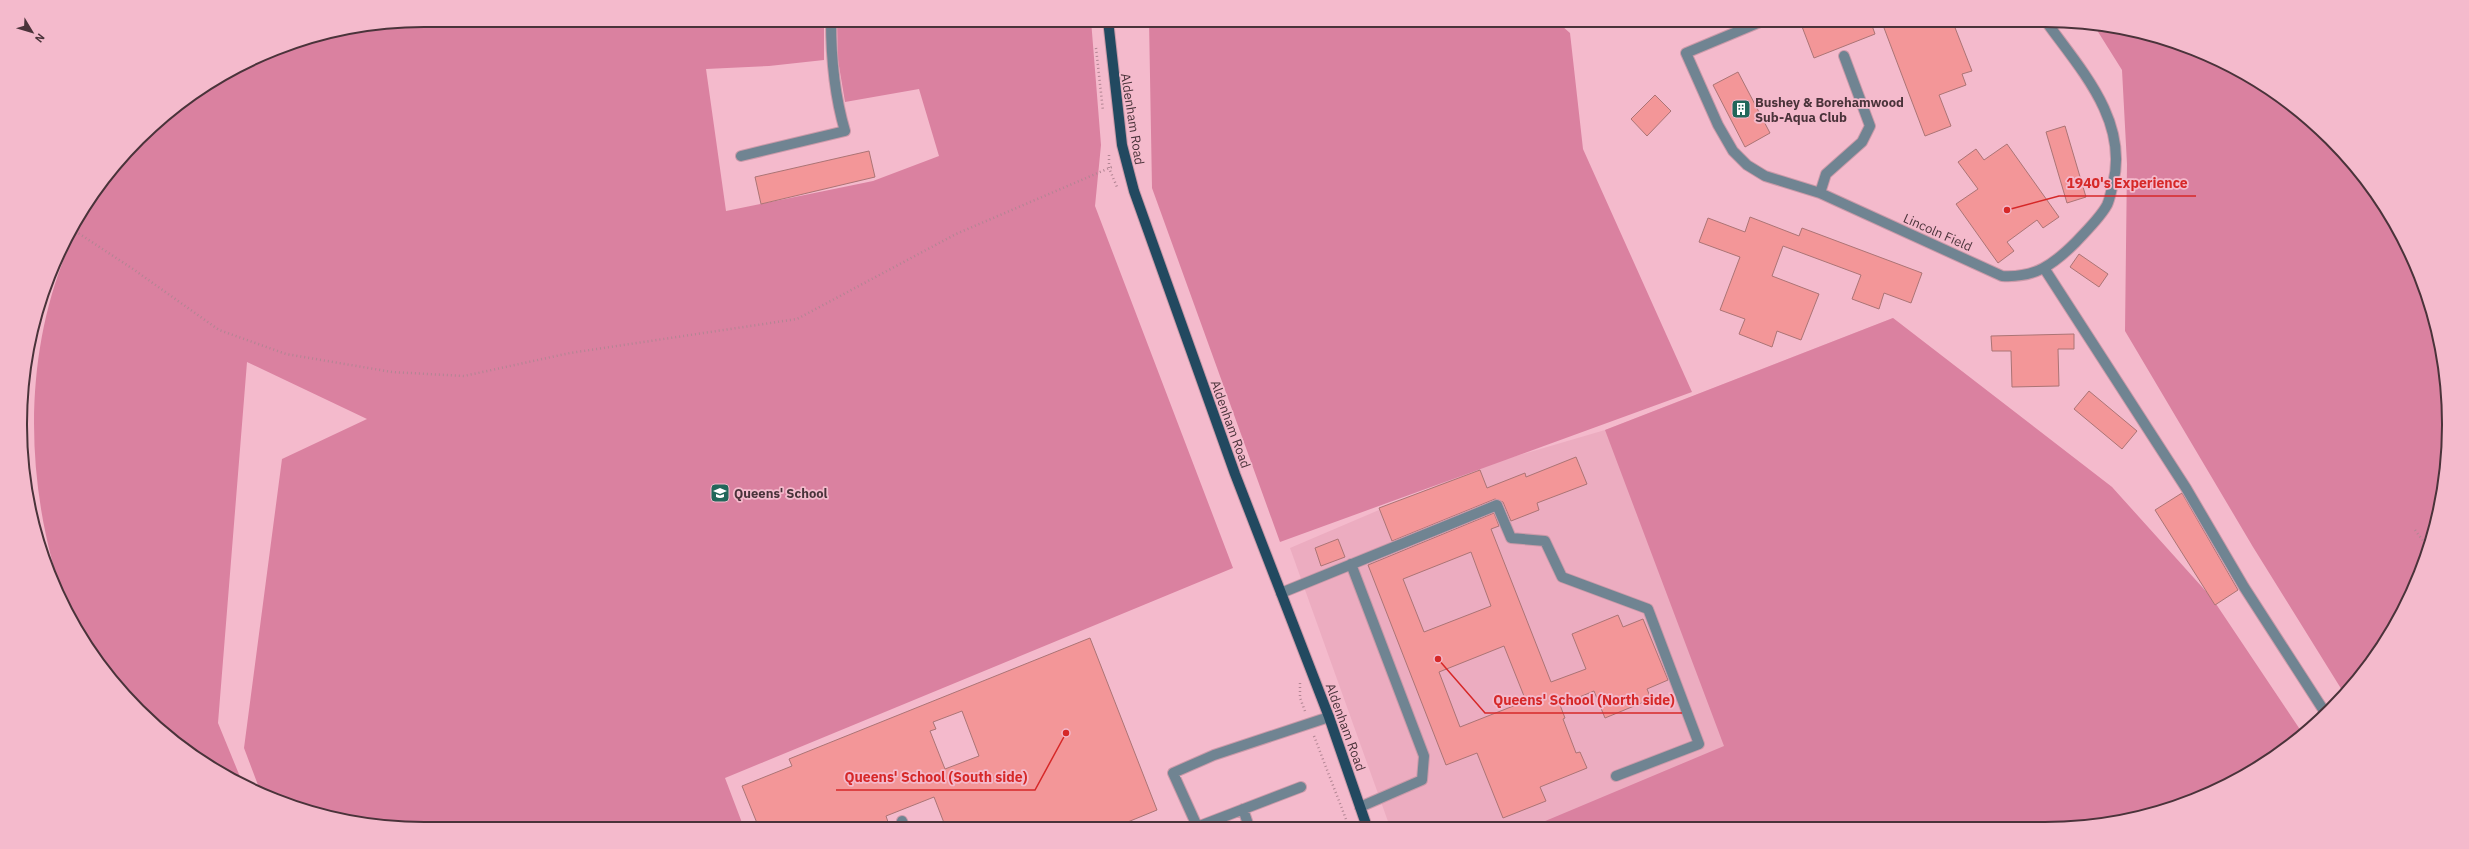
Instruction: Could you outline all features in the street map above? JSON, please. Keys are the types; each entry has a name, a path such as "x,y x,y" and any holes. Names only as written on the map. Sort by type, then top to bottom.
{"main road":[{"name":"Aldenham Road","path":"1109,27 1118,119 1125,160 1153,248 1232,466 1329,717 1365,822"}],"street":[{"path":"741,156 845,131 836,99 831,57 831,27"},
{"name":"Lincoln Field","path":"1748,27 1686,53 1718,125 1733,151 1747,165 1765,176 1820,193 2002,276 2029,275 2044,268 2071,247 2107,205 2115,174 2116,154 2109,115 2101,98 2050,27"},
{"path":"1820,193 1826,174 1862,142 1870,126 1844,56"},
{"path":"2044,268 2186,488 2244,588 2323,709"},
{"path":"1281,593 1497,505 1511,538 1546,541 1562,577 1648,609 1699,744 1616,776"},
{"path":"1351,564 1424,756 1422,780 1360,807"},
{"path":"1194,822 1173,773 1214,755 1329,717"},
{"path":"1209,822 1301,787"},
{"path":"1243,809 1247,822"}],"path":[{"path":"1109,151 1109,168"},
{"path":"77,232 133,269 219,330 286,354 392,372 464,376 570,353 797,319 956,234 1125,160"},
{"path":"2415,530 2424,542"},
{"path":"1316,741 1346,822"}],"shaded area":[{"path":"424,27 824,27 824,60 769,66 706,69 726,211 873,181 939,156 919,89 845,102 838,60 837,27 1092,27 1101,145 1095,206 1233,568 725,778 742,822 424,822 373,819 322,808 297,801 258,785 244,748 282,459 367,419 247,362 218,723 240,776 204,755 183,740 143,706 109,666 94,645 80,623 60,584 48,543 36,471 35,398 44,326 65,257 84,220 109,183 143,143 183,109 226,80 272,57 297,48 347,35 373,30"},
{"path":"1149,27 1563,27 1570,33 1583,149 1692,392 1280,542 1152,188"},
{"path":"2097,30 2147,41 2197,57 2243,80 2286,109 2326,143 2360,183 2389,226 2412,272 2421,297 2434,347 2439,373 2441,399 2441,450 2439,476 2434,502 2421,552 2412,577 2401,600 2375,645 2341,689 2253,547 2125,331 2127,164 2122,70"},
{"path":"1893,318 2112,487 2299,729 2265,755 2243,769 2197,792 2147,808 2096,819 2044,822 1388,822 1290,548 1482,466 1605,430"},
{"path":"1893,318 2112,487 2212,598 2300,729 2265,755 2243,769 2197,792 2147,808 2096,819 2044,822 1543,822 1724,746 1605,430"}],"building":[{"path":"1802,27 1872,27 1875,34 1814,58"},
{"path":"1884,27 1955,27 1972,71 1962,74 1966,85 1939,95 1951,126 1925,136"},
{"name":"Bushey & Borehamwood Sub-Aqua Club","path":"1738,72 1770,133 1745,147 1713,85"},
{"path":"1655,95 1671,111 1647,136 1631,119"},
{"path":"2065,126 2086,197 2067,203 2046,132"},
{"path":"2007,144 2059,217 2043,228 2037,220 2007,242 2014,251 1998,263 1956,204 1978,189 1958,162 1976,149 1984,160"},
{"path":"869,151 875,177 761,204 755,177"},
{"path":"1750,217 1799,236 1802,228 1922,273 1911,303 1884,293 1879,309 1852,299 1861,275 1783,246 1772,276 1819,294 1801,340 1777,331 1772,347 1739,334 1745,319 1720,310 1740,257 1699,242 1708,218 1745,232"},
{"path":"2079,254 2108,274 2099,287 2070,267"},
{"path":"2074,334 2074,349 2058,349 2059,386 2012,387 2011,351 1992,351 1991,336"},
{"path":"2089,391 2137,431 2122,449 2074,409"},
{"path":"1576,457 1587,484 1537,503 1539,510 1511,521 1503,502 1495,499 1392,541 1379,508 1480,470 1487,488 1525,473 1526,477"},
{"path":"2182,493 2238,590 2215,605 2155,510"},
{"path":"1494,513 1499,526 1491,529 1551,682 1586,669 1572,634 1618,615 1623,627 1643,619 1668,680 1647,689 1651,699 1605,718 1594,691 1560,705 1565,718 1563,719 1576,753 1580,752 1587,768 1540,787 1546,801 1503,818 1477,753 1446,765 1368,565","holes":["1471,552 1491,606 1424,632 1403,579","1504,646 1526,701 1460,727 1439,672"]},
{"path":"1338,539 1345,557 1321,566 1315,548"},
{"path":"1090,638 1157,810 1128,822 944,822 934,797 886,816 888,822 757,822 742,786 792,766 789,759","holes":["962,711 979,756 945,769 930,731 936,729 933,722"]}],"place":[{"name":"Bushey & Borehamwood Sub-Aqua Club","path":"1741,109"},
{"name":"1940's Experience","path":"2007,210"},
{"name":"Queens' School","path":"720,493"},
{"name":"Queens' School (North side)","path":"1438,659"},
{"name":"Queens' School (South side)","path":"1066,733"}]}
